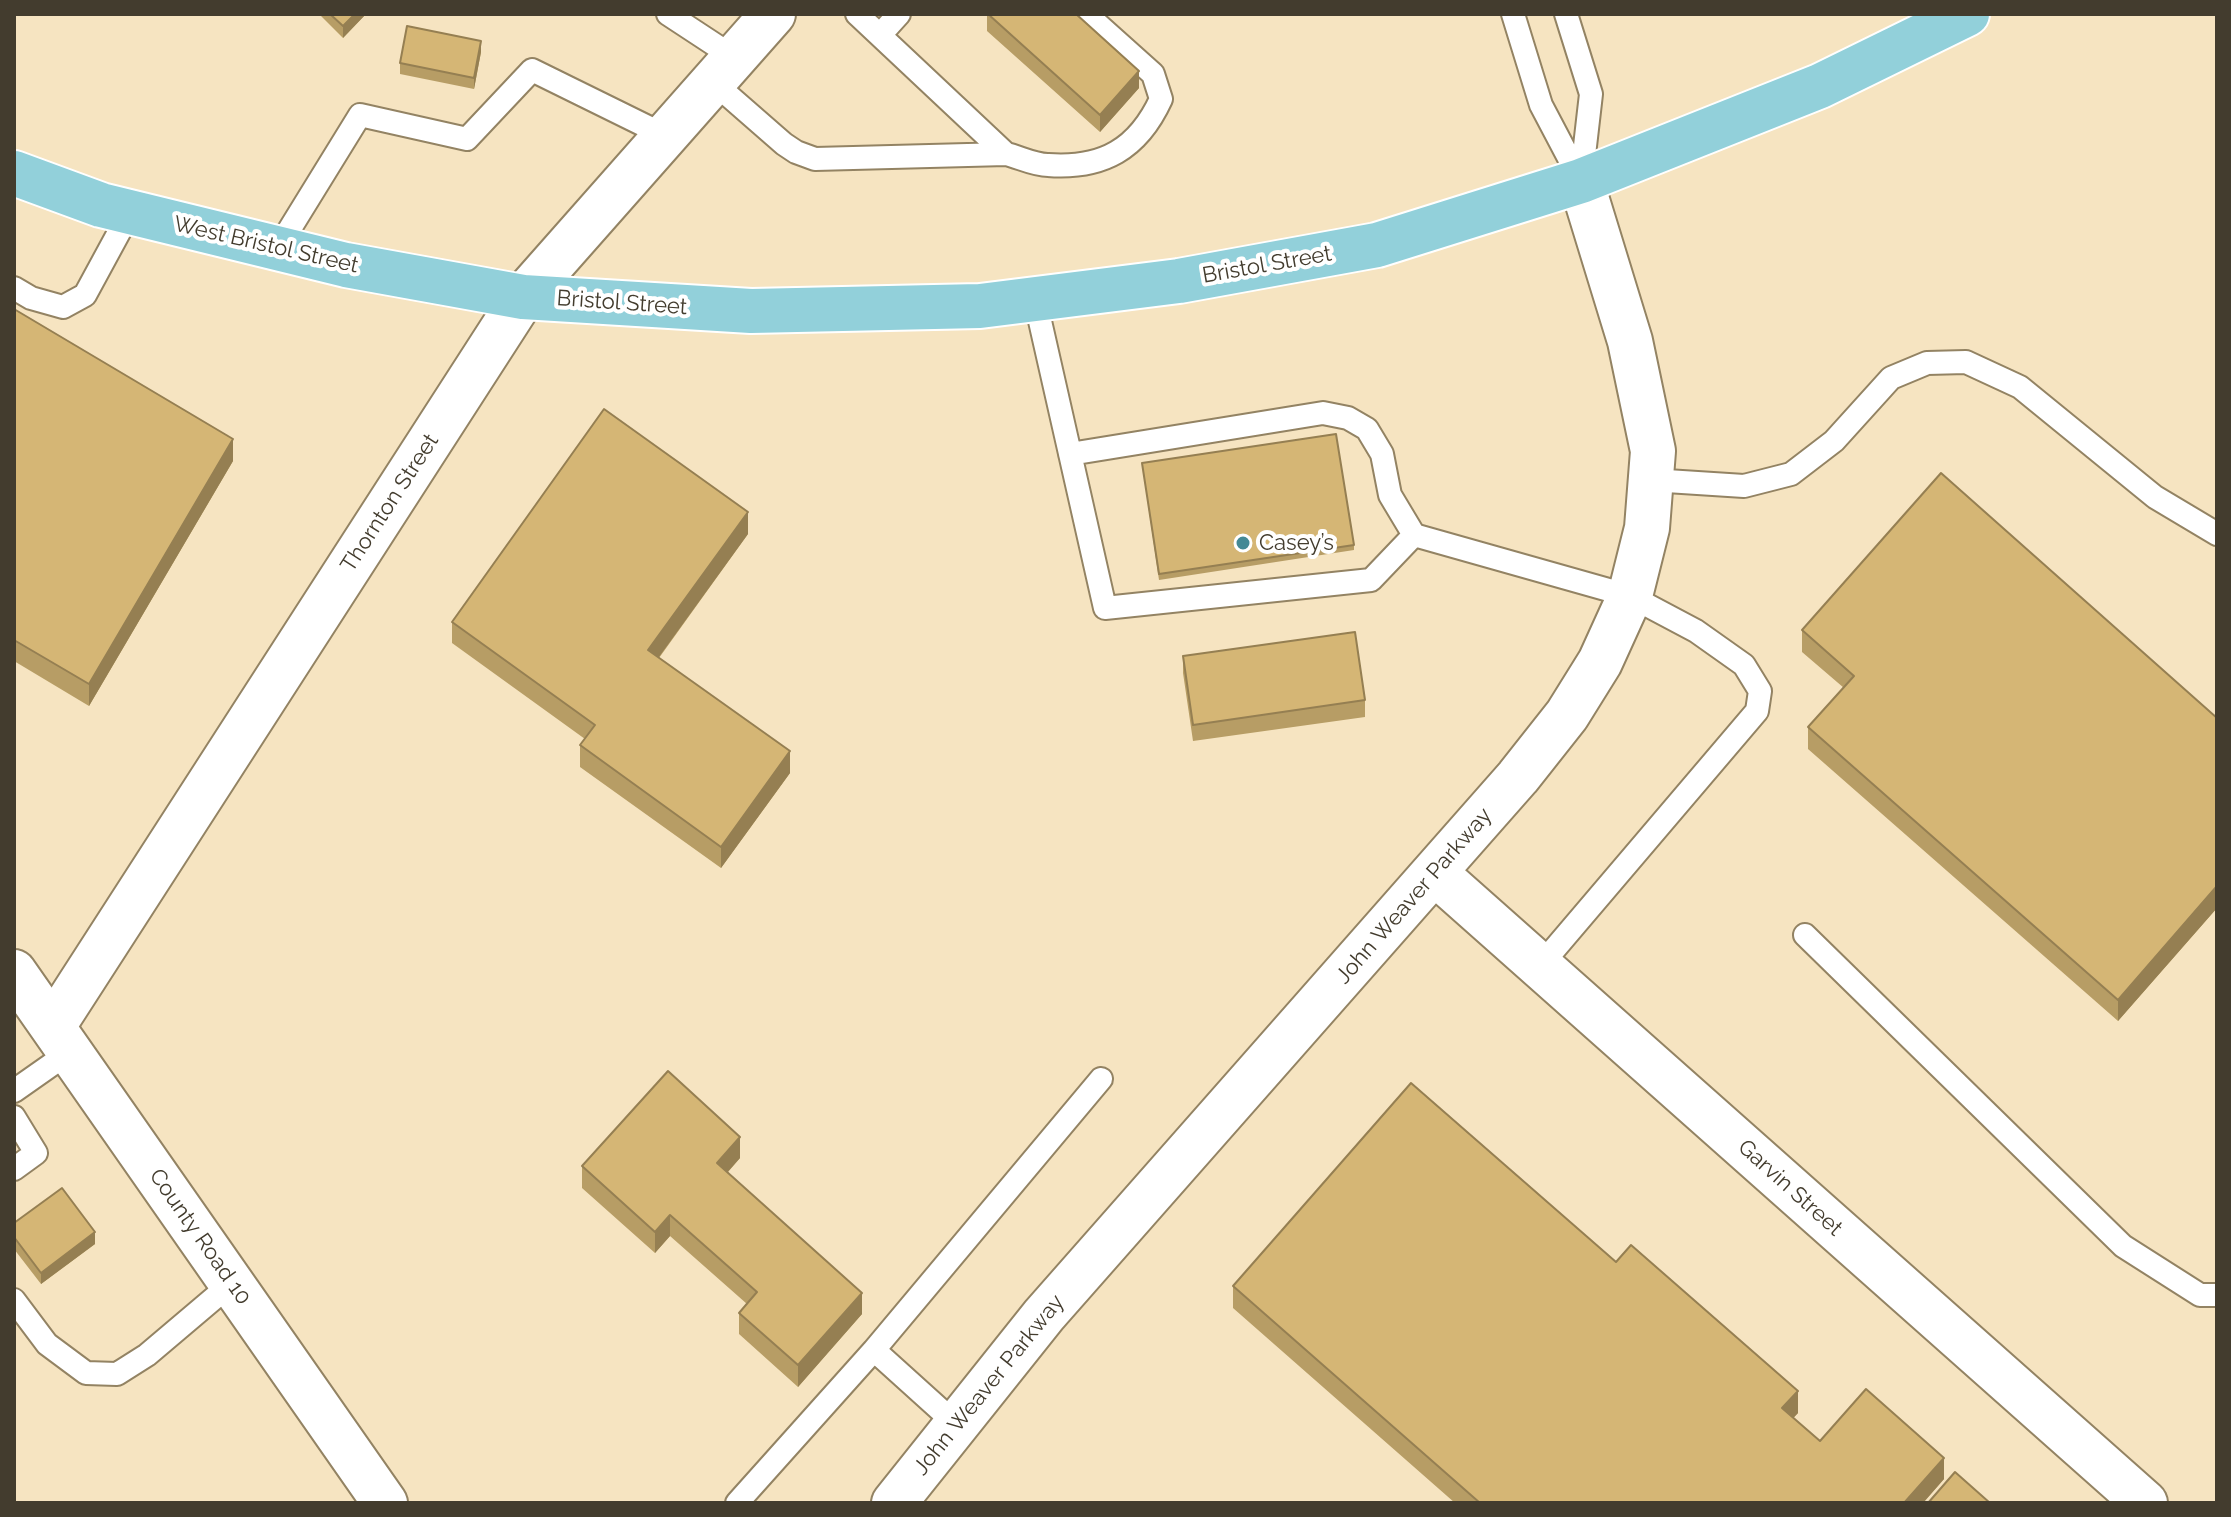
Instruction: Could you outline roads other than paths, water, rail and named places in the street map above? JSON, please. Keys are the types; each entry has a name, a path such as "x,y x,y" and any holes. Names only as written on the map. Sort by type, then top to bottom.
{"main road":[{"name":"Bristol Street","path":"523,297 751,311 980,306 1179,281 1377,245 1581,181 1820,86 1967,14"},
{"name":"West Bristol Street","path":"14,173 101,205 346,265 523,297"}],"street":[{"name":"Thornton Street","path":"62,1039 523,297 773,14"},
{"name":"John Weaver Parkway","path":"894,1503 1044,1315 1518,777 1567,715 1600,662 1630,596 1647,528 1653,451 1630,341 1581,181"},
{"name":"Garvin Street","path":"1435,873 2145,1503"},
{"name":"County Road 10","path":"14,972 385,1503"}],"lane":[{"path":"668,14 724,70 784,144 796,152 815,159 1006,154 1046,165 1102,161 1124,149 1151,122 1161,99 1153,74 1086,14"},
{"path":"857,14 1006,154"},
{"path":"880,35 899,14"},
{"path":"1513,14 1541,105 1581,181"},
{"path":"1566,14 1591,94 1581,181"},
{"path":"278,248 360,115 467,139 532,70 666,136"},
{"path":"14,288 31,298 63,307 85,295 130,212"},
{"path":"1035,299 1105,608 1371,580 1414,535"},
{"path":"1651,480 1744,486 1791,474 1834,441 1891,378 1927,363 1966,362 2020,387 2155,497 2217,534"},
{"path":"1070,454 1323,413 1348,418 1367,429 1382,454 1390,495 1414,535 1630,596 1696,631 1744,665 1760,691 1757,711 1540,966"},
{"path":"1805,935 2123,1246 2200,1295 2217,1295"},
{"path":"14,1091 62,1039"},
{"path":"737,1503 874,1350 1101,1079"},
{"path":"14,1117 36,1153 14,1169"},
{"path":"14,1300 47,1344 86,1373 117,1374 147,1355 232,1283"},
{"path":"874,1350 956,1424"}],"place":[{"name":"Casey’s","path":"1243,543"}]}
